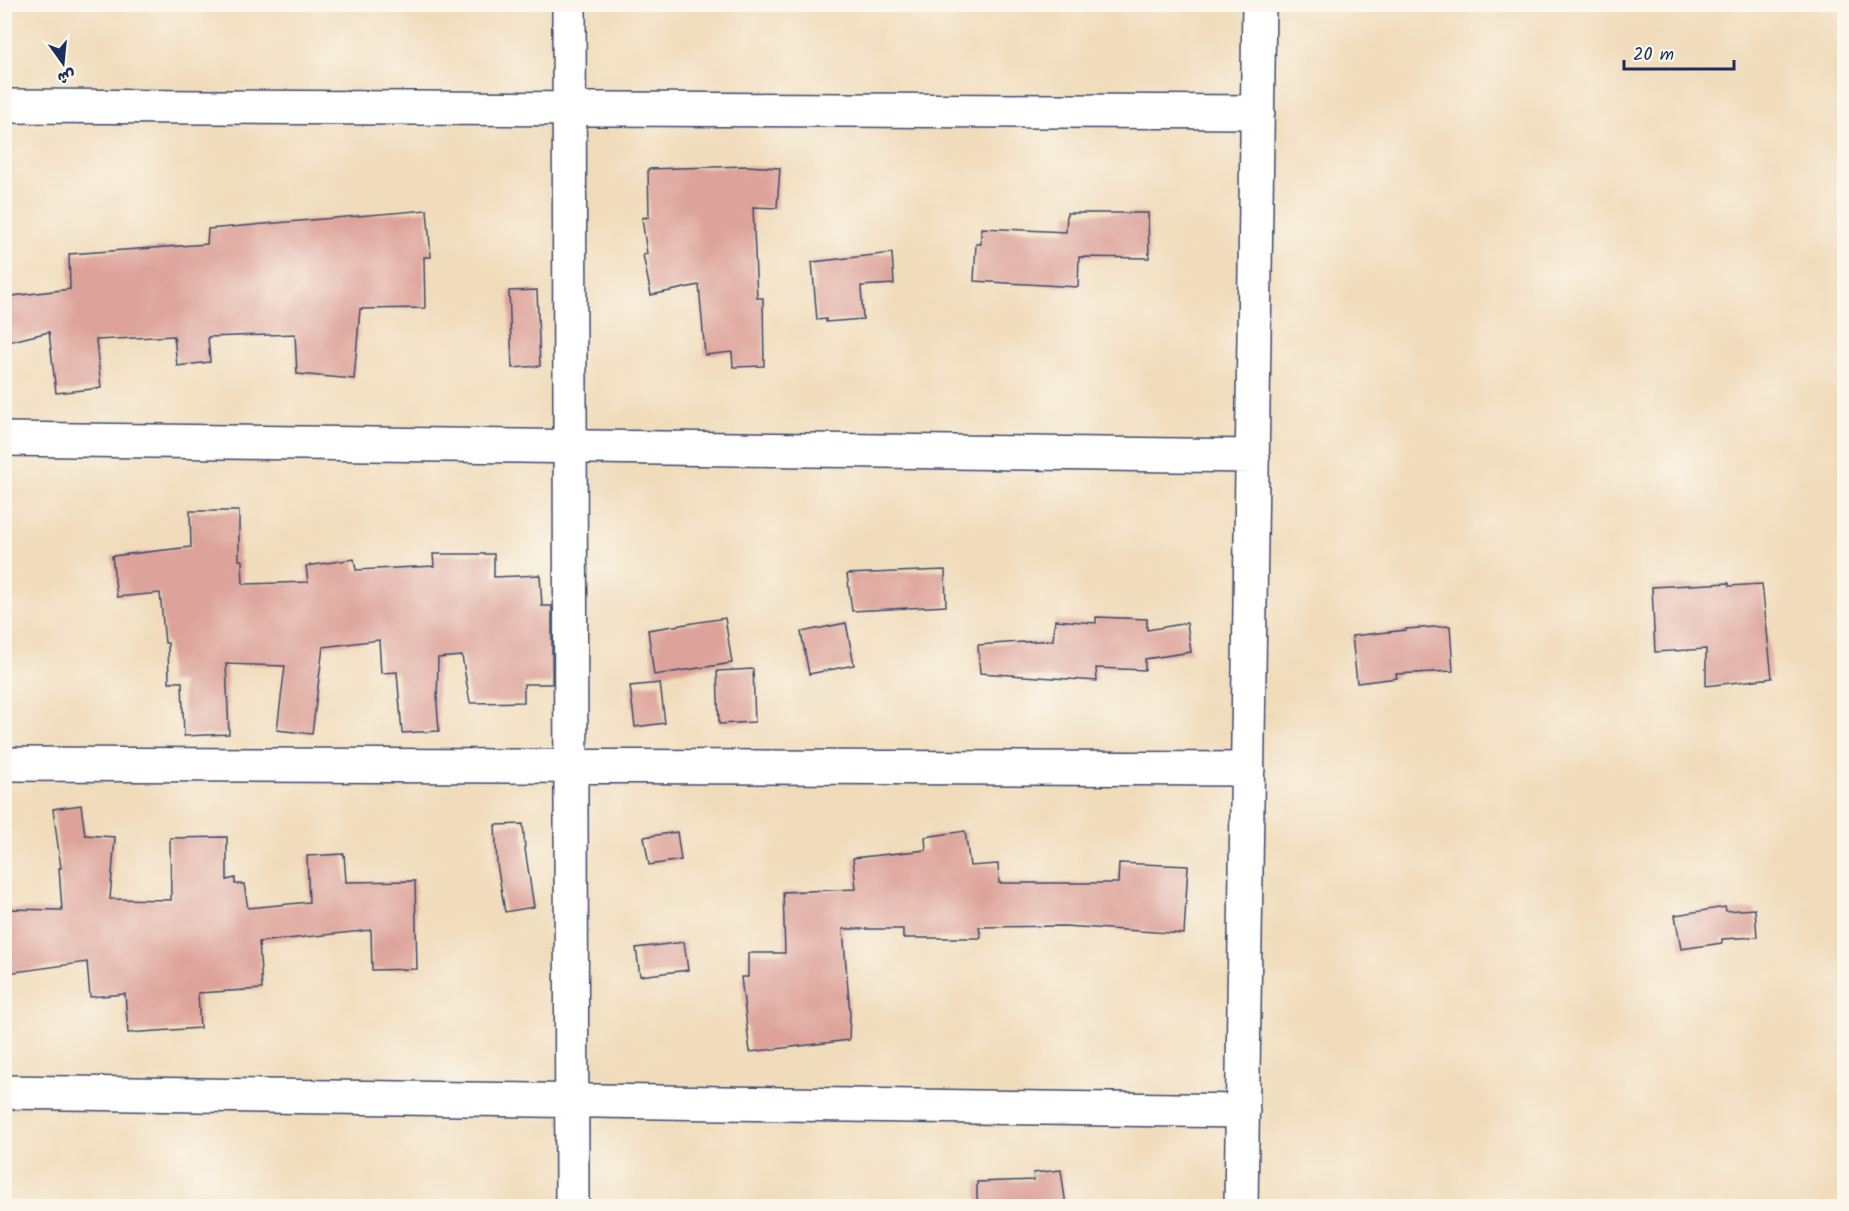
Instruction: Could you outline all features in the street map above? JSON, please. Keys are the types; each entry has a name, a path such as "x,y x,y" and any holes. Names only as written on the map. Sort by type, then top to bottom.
{"street":[{"path":"569,4 572,1206"},
{"path":"1241,1206 1259,4"},
{"path":"4,106 1258,111"},
{"path":"4,440 1253,456"},
{"path":"4,764 1248,769"},
{"path":"4,1092 1243,1111"}],"building":[{"path":"746,166 780,168 777,208 753,207 757,298 763,298 764,366 733,367 732,352 705,355 699,285 651,295 643,255 647,254 642,218 649,217 648,169"},
{"path":"427,210 431,257 424,257 425,308 360,309 354,379 297,374 295,334 208,337 210,362 177,366 174,336 96,340 101,388 56,393 49,332 4,343 4,297 70,289 69,254 207,244 208,229"},
{"path":"1067,213 1148,213 1149,258 1079,257 1078,287 974,281 976,244 981,244 981,228 1066,232"},
{"path":"892,253 894,284 861,286 863,319 826,322 826,319 817,320 812,262"},
{"path":"537,290 540,366 512,368 509,291"},
{"path":"190,511 239,511 239,560 242,560 243,584 308,582 306,566 354,559 356,570 434,566 433,554 494,554 494,577 540,575 542,606 552,606 552,684 524,684 524,702 470,703 462,656 438,658 439,731 402,733 397,672 381,673 379,640 323,647 312,734 277,730 285,666 226,664 229,734 184,736 182,682 169,682 168,643 165,643 160,593 117,597 112,556 191,547"},
{"path":"945,570 946,606 852,611 847,574"},
{"path":"1729,583 1729,586 1762,584 1772,678 1706,686 1706,649 1655,652 1652,587"},
{"path":"1096,617 1147,619 1147,630 1187,623 1191,652 1145,659 1145,670 1096,668 1097,681 980,673 978,645 1053,640 1055,620 1096,623"},
{"path":"725,618 732,663 654,675 648,630"},
{"path":"846,623 854,665 809,674 801,632"},
{"path":"1450,626 1453,671 1396,674 1397,678 1357,683 1352,636"},
{"path":"753,669 755,722 719,724 717,671"},
{"path":"660,683 665,723 635,727 630,686"},
{"path":"81,805 85,835 115,837 110,899 171,900 170,838 227,837 227,880 235,878 235,884 244,884 248,908 309,902 307,856 344,854 346,882 415,881 417,969 372,970 371,930 259,942 262,989 198,993 200,1028 128,1033 125,994 90,997 87,962 8,973 4,949 4,909 62,910 59,868 61,868 53,809"},
{"path":"523,824 534,907 505,912 497,864 495,825"},
{"path":"965,831 970,866 998,864 999,883 1118,883 1119,863 1188,866 1184,934 1064,926 979,927 981,938 903,938 903,929 843,929 850,1014 849,1040 750,1052 741,977 748,977 748,953 785,953 783,892 856,889 853,858 926,850 925,837"},
{"path":"677,832 681,860 649,865 644,837"},
{"path":"1725,907 1726,911 1755,909 1757,937 1722,939 1722,943 1681,949 1675,915"},
{"path":"684,942 688,970 640,976 636,948"},
{"path":"1061,1170 1066,1206 977,1206 977,1182 1034,1180 1033,1173"}]}
